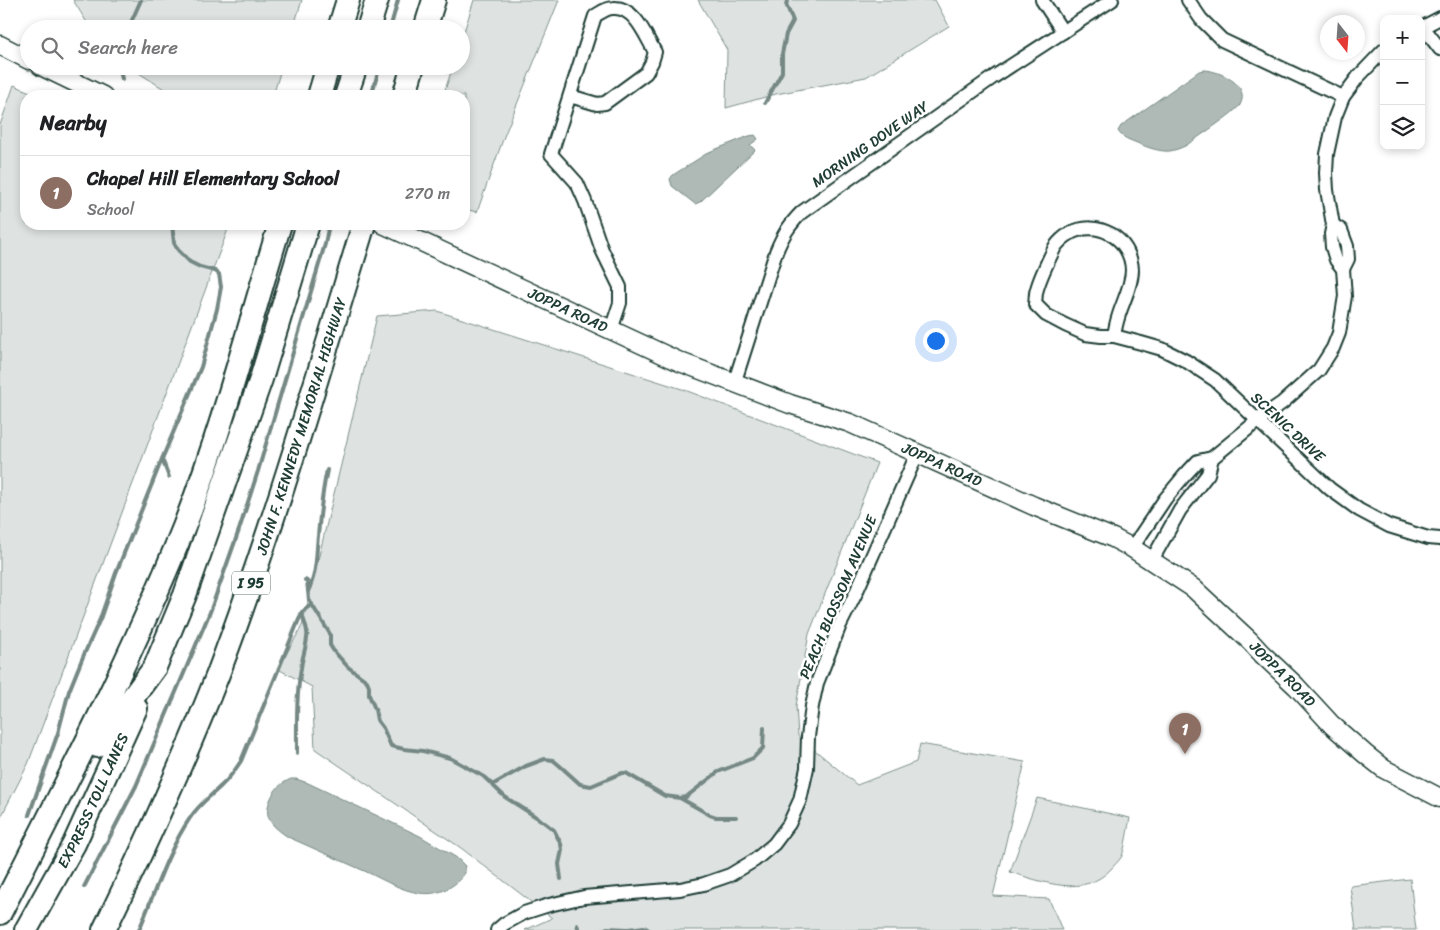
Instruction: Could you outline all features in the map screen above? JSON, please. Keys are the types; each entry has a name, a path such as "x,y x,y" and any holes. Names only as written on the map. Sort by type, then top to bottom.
{"highway":[{"path":"342,20 348,0"},
{"path":"370,20 376,0"},
{"path":"428,20 434,0"},
{"path":"321,90 325,75"},
{"path":"348,90 353,75"},
{"path":"406,90 410,75"},
{"path":"0,913 109,697 184,526 214,443 278,230"},
{"path":"61,795 155,666 185,594 261,379 306,230"},
{"name":"JOHN F. KENNEDY MEMORIAL HIGHWAY","path":"104,930 149,836 218,674 255,572 362,230"},
{"name":"EXPRESS TOLL LANES","path":"26,930 74,844 155,666"}],"street":[{"path":"1042,0 1063,32"},
{"name":"MORNING DOVE WAY","path":"734,384 776,252 791,223 802,212 992,78 1112,0"},
{"path":"1188,0 1202,19 1222,40 1344,97"},
{"path":"570,96 597,104 605,103 646,73 655,52 635,18 626,10 614,7 604,10 595,16 551,154 577,183 586,202 602,250 620,287 620,303 611,330"},
{"path":"1425,26 1440,18"},
{"path":"1425,32 1440,49"},
{"path":"0,45 20,55"},
{"path":"1132,548 1154,514 1184,476 1198,462 1212,458 1282,403 1319,370 1333,348 1339,333 1345,296 1343,269 1336,260 1332,247 1331,234 1333,225 1327,190 1327,154 1335,117 1344,97 1358,77 1380,54"},
{"path":"60,75 91,90"},
{"name":"SCENIC DRIVE","path":"1114,336 1132,271 1129,256 1116,238 1106,231 1089,228 1078,230 1068,234 1056,245 1036,290 1036,304 1046,315 1085,334 1114,336 1162,350 1186,361 1215,380 1330,489 1359,510 1389,526 1428,538 1440,538"},
{"name":"JOPPA ROAD","path":"396,230 671,358 734,384 850,424 1132,548 1193,588 1250,641 1364,754 1384,769 1440,798"},
{"name":"PEACH BLOSSOM AVENUE","path":"497,930 524,913 584,897 704,884 730,875 755,860 774,844 789,824 800,800 807,768 809,729 817,683 840,625 917,454"},
{"path":"1152,560 1180,510 1208,474 1212,458"}],"shaded area":[{"path":"73,0 302,0 296,20 85,20"},
{"path":"474,0 559,0 505,134 477,212 470,210 470,90 445,90 450,75 470,75 470,20 468,20"},
{"path":"698,0 935,0 949,26 866,77 776,94 726,108 727,50"},
{"path":"1205,70 1218,73 1232,80 1238,85 1242,98 1237,108 1185,146 1170,151 1162,151 1149,148 1126,138 1118,131 1121,126 1199,71"},
{"path":"142,75 279,75 275,90 166,90"},
{"path":"14,85 25,90 20,90 20,230 228,230 28,764 0,819 0,125"},
{"path":"755,135 758,139 750,145 755,150 700,202 695,204 672,186 670,179 673,175 709,152"},
{"path":"437,311 682,389 877,463 809,634 796,706 798,736 857,785 916,762 920,744 1025,762 993,896 1049,899 1062,930 525,930 552,918 461,848 315,749 312,687 278,669 302,626 377,316"},
{"path":"291,779 308,783 420,836 457,858 465,866 465,873 456,883 445,890 426,894 419,893 393,885 288,837 270,821 268,805 274,792 281,784"},
{"path":"1037,798 1130,818 1121,858 1101,877 1089,883 1076,886 1049,883 1010,872"},
{"path":"1410,879 1416,930 1356,930 1350,886"}],"waterway":[{"path":"132,20 141,0"},
{"path":"392,20 398,0"},
{"path":"765,103 782,72 782,54 786,34 793,21 786,4 788,0"},
{"path":"121,75 122,79"},
{"path":"373,90 377,75"},
{"path":"29,815 58,733 69,691 100,619 116,573 201,367 217,309 221,287 219,274 190,262 174,243 173,230"},
{"path":"84,887 136,786 210,612 258,471 328,230"},
{"path":"162,459 169,477"},
{"path":"308,590 315,571 321,503 327,470"},
{"path":"305,580 307,581 309,600 330,634 330,645 333,650 348,667 367,681 369,695 377,720 391,746 450,758 483,776 505,797 554,830 562,850 559,864 561,879"},
{"path":"139,930 168,858 182,831 197,808 228,780 241,761 302,612 312,604"},
{"path":"297,753 298,690 307,634 302,612"},
{"path":"680,798 686,797 718,772 753,758 763,748 764,728"},
{"path":"492,785 526,766 545,759 553,760 580,784 591,786 626,773 665,796 680,798 710,815 716,817 736,817"},
{"path":"577,925 579,930"},
{"path":"602,930 607,928 628,929 644,927 649,930"}],"place":[{"name":"Chapel Hill Elementary School","path":"1185,754"}]}
